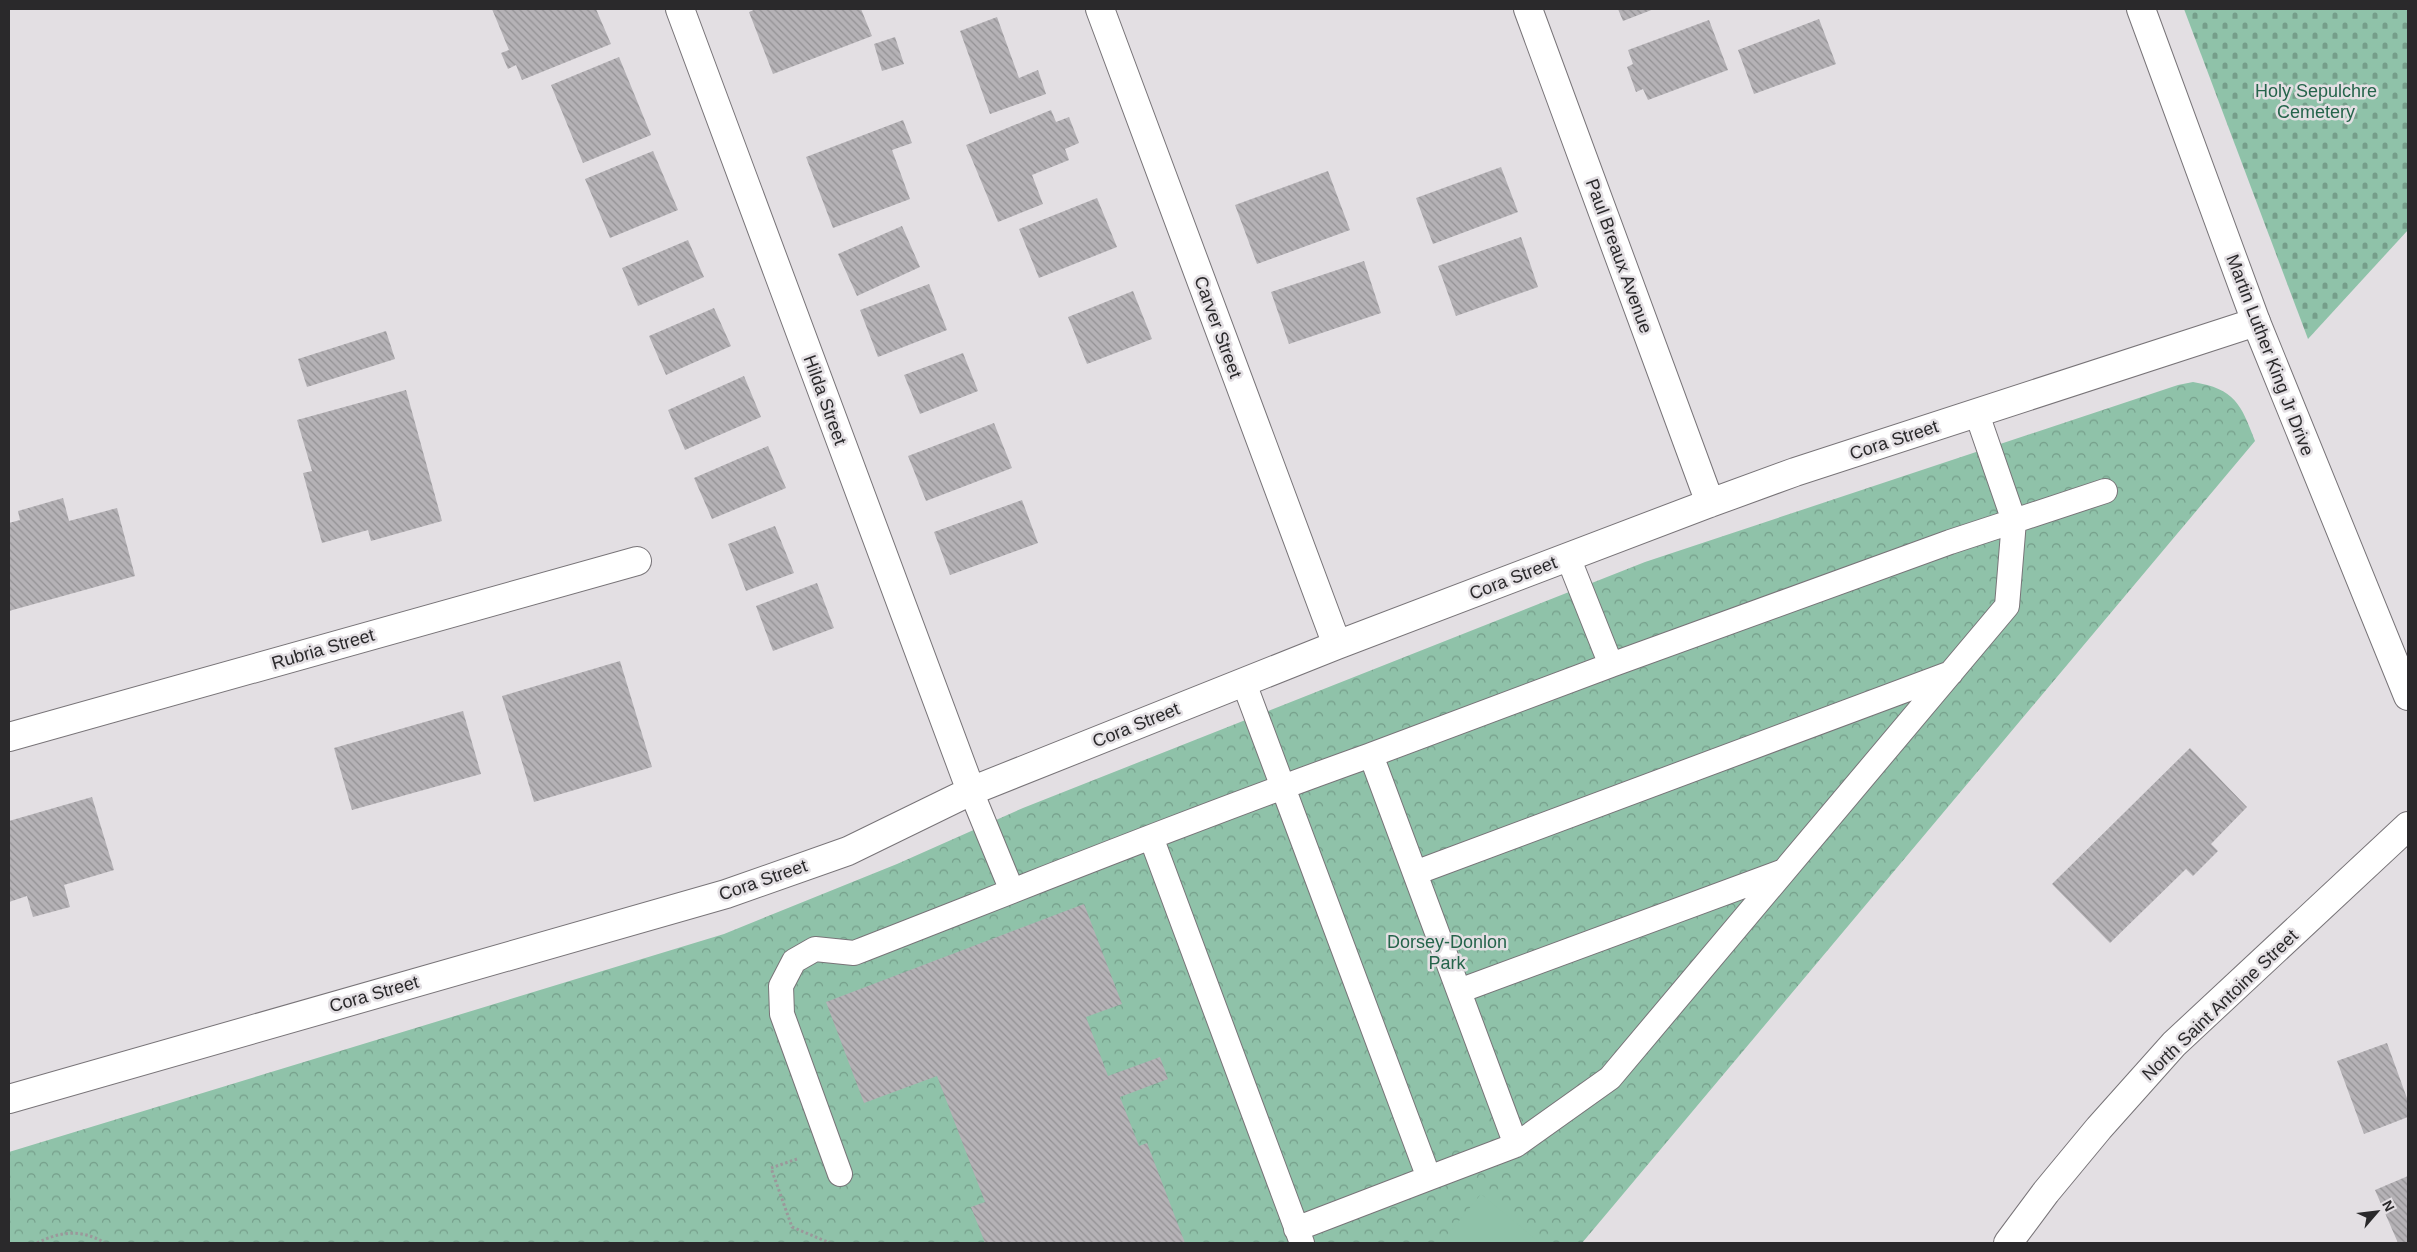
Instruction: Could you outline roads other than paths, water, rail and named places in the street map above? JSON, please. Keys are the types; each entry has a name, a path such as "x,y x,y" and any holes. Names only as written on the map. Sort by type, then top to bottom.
{"street":[{"name":"Hilda Street","path":"680,9 971,791"},
{"name":"Carver Street","path":"1100,9 1337,645"},
{"name":"Paul Breaux Avenue","path":"1528,9 1710,503"},
{"name":"Martin Luther King Jr Drive","path":"2141,9 2256,322 2408,696"},
{"name":"Cora Street","path":"9,1099 726,894 848,851 971,791 1337,645 1710,503 1795,472 2256,322"},
{"name":"Rubria Street","path":"9,737 637,561"},
{"name":"North Saint Antoine Street","path":"2008,1243 2046,1192 2099,1128 2174,1044 2408,826"}],"lane":[{"path":"1150,837 1299,1236 1429,1178 1516,1145 1610,1078 2007,606 2014,521 1977,414"},
{"path":"840,1174 782,1014 781,986 794,961 815,949 854,953 1284,786 1611,665 1950,542 2105,491"},
{"path":"1568,557 1611,665"},
{"path":"1415,873 1952,672"},
{"path":"1244,683 1429,1178"},
{"path":"1371,755 1516,1145"},
{"path":"971,791 1012,891"},
{"path":"1459,991 1785,871"}],"park label":[{"name":"Holy Sepulchre Cemetery","path":"2316,101"},
{"name":"Dorsey-Donlon Park","path":"1447,952"}]}
